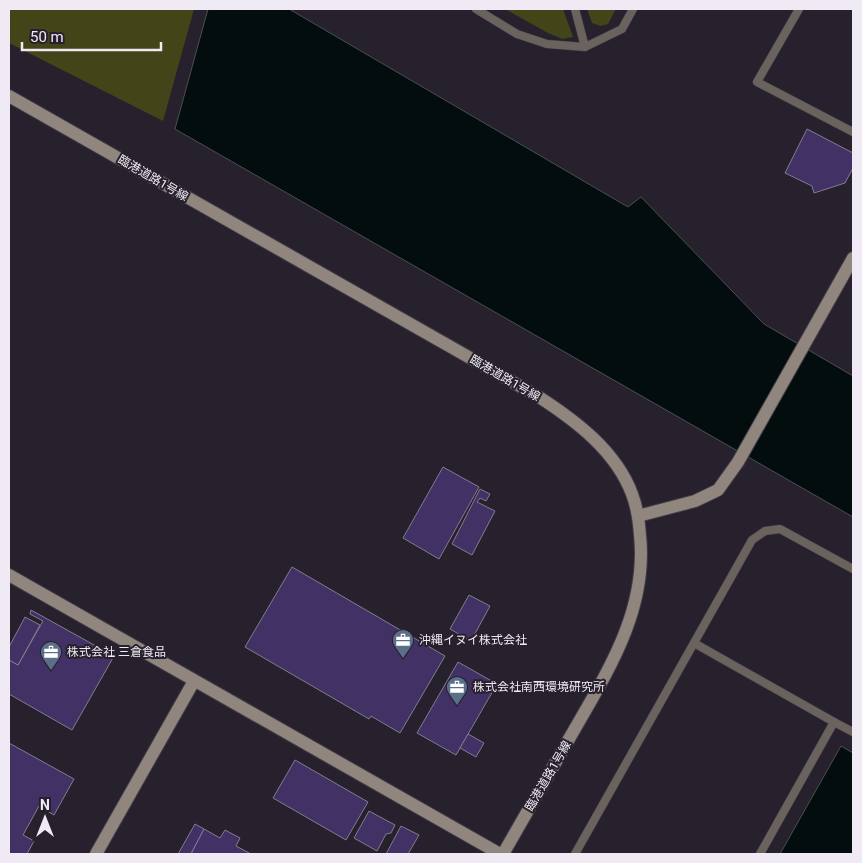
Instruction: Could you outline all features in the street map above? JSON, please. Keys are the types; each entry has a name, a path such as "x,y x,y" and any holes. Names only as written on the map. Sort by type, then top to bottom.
{"street":[{"name":"臨港道路1号線","path":"9,96 539,397 584,429 606,452 621,472 632,494 638,516 642,557 639,588 632,617 597,691 502,854"},
{"path":"638,516 695,501 718,490 738,462 853,258"},
{"path":"9,575 502,854"},
{"path":"96,854 194,681"}],"lane":[{"path":"476,9 517,34 547,44 585,47 622,28 633,9"},
{"path":"799,9 757,82 853,132"},
{"path":"576,12 585,47"},
{"path":"575,854 752,540 765,531 780,529 853,570"},
{"path":"694,643 853,732"},
{"path":"760,854 834,722"}],"green space":[{"path":"9,9 194,9 163,121 9,43"},
{"path":"505,9 563,9 573,37 562,39"},
{"path":"587,9 616,9 608,24 601,26 592,23"}],"shaded area":[{"path":"208,9 289,9 628,207 641,197 764,324 853,376 853,517 175,129"},
{"path":"841,746 853,753 853,854 780,854"}],"building":[{"path":"807,129 853,153 853,168 845,183 814,193 812,186 785,173"},
{"path":"443,467 479,487 439,559 403,538"},
{"path":"480,489 490,494 486,501 480,498 477,502 495,511 472,555 452,544"},
{"path":"292,567 445,656 400,733 371,716 369,719 245,647"},
{"path":"469,595 490,606 471,641 450,629"},
{"path":"31,610 114,656 72,730 9,694 9,660 18,665 43,621 30,614"},
{"path":"25,617 40,625 18,665 9,660 9,647"},
{"path":"458,662 497,684 456,755 417,733"},
{"path":"468,734 484,743 476,757 460,748"},
{"path":"9,743 74,779 54,815 39,806 23,835 34,841 27,854 9,854"},
{"path":"295,760 368,802 346,840 273,798"},
{"path":"369,811 395,825 391,833 386,834 377,851 354,838"},
{"path":"195,824 204,829 191,854 178,854"},
{"path":"401,826 419,835 408,854 386,854"},
{"path":"204,829 220,838 225,830 240,838 236,846 251,854 191,854"}],"place":[{"name":"沖縄イヌイ株式会社","path":"403,659"},
{"name":"株式会社 三倉食品","path":"51,671"},
{"name":"株式会社南西環境研究所","path":"457,706"}]}
